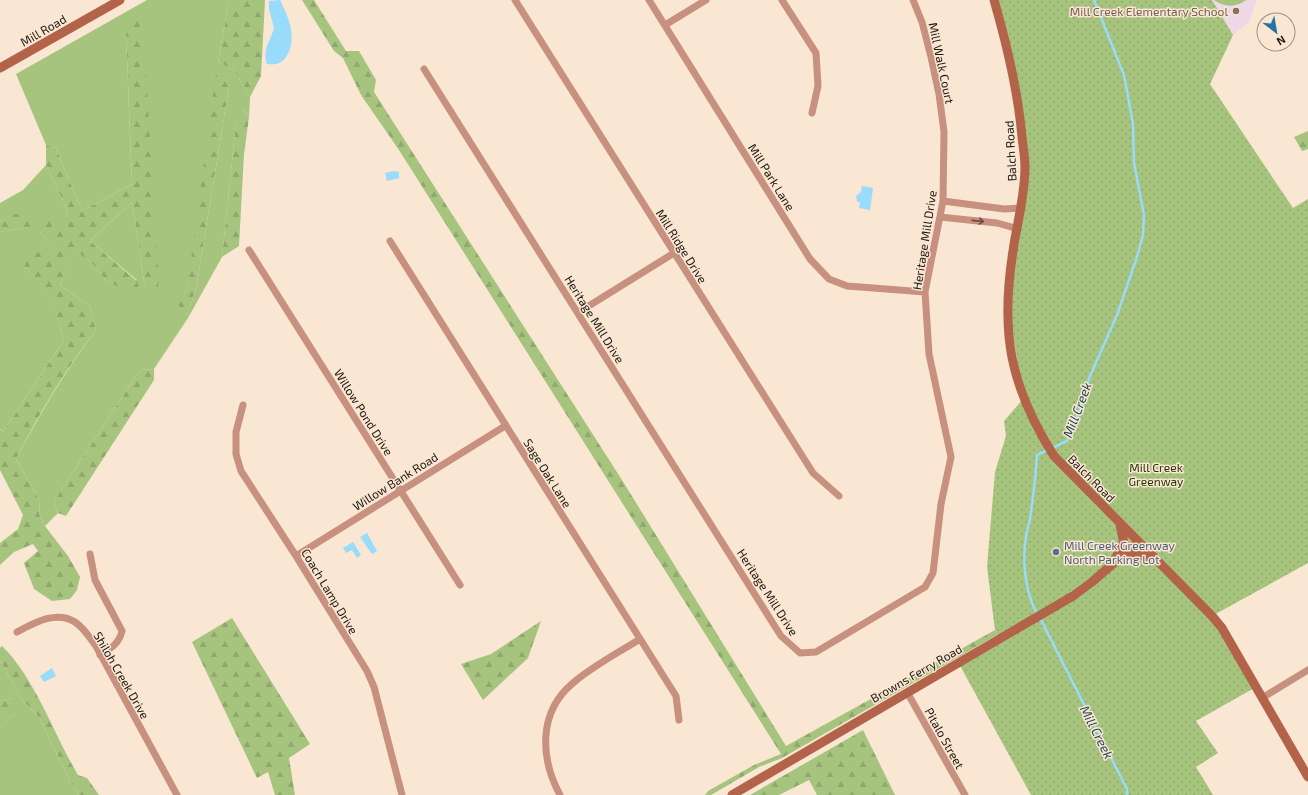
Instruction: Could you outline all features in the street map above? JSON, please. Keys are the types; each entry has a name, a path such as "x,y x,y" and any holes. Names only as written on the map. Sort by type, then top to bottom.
{"street":[{"name":"Mill Road","path":"0,68 120,0"},
{"name":"Mill Ridge Drive","path":"515,0 813,473 839,496"},
{"name":"Mill Park Lane","path":"649,0 810,259 829,279 847,286 925,292"},
{"path":"665,25 706,0"},
{"path":"782,0 816,53 818,86 812,113"},
{"name":"Mill Walk Court","path":"913,0 922,22 931,57 939,94 944,132"},
{"name":"Balch Road","path":"994,0 1019,103 1025,166 1022,208 1013,249 1007,294 1008,333 1015,371 1023,400 1036,427 1054,456 1212,616 1222,628 1308,776"},
{"name":"Heritage Mill Drive","path":"424,69 579,312 781,636 800,653 816,652 911,596 925,587 933,573 941,504 951,457 929,354 925,292 943,201 944,132"},
{"path":"943,201 1004,209 1022,208"},
{"path":"940,217 997,222 1018,229"},
{"name":"Sage Oak Lane","path":"390,241 676,696 679,720"},
{"name":"Willow Pond Drive","path":"249,250 460,585"},
{"path":"579,312 674,253"},
{"name":"Coach Lamp Drive","path":"243,405 236,432 236,454 241,471 296,556 371,682 402,795"},
{"name":"Willow Bank Road","path":"296,556 505,426"},
{"name":"Browns Ferry Road","path":"1109,566 1121,552 1124,543 1119,522"},
{"name":"Browns Ferry Road","path":"732,795 1073,596 1138,542"},
{"path":"90,554 95,580 122,631 120,638 114,646 100,655"},
{"name":"Browns Ferry Road","path":"1109,566 1131,555 1148,556 1162,565"},
{"name":"Shiloh Creek Drive","path":"17,632 39,621 52,618 63,618 75,622 84,631 100,655 177,795"},
{"path":"560,795 552,780 546,761 545,742 548,722 558,700 572,684 640,639"},
{"path":"1262,698 1308,670"},
{"name":"Pitalo Street","path":"907,692 965,795"}],"shaded area":[{"name":"Mill Creek Elementary School","path":"1212,0 1257,0 1249,22 1233,35"}],"green space":[{"path":"147,0 229,0 218,62 235,71 250,97 249,117 244,110 236,123 222,257 188,318 154,369 140,370 54,501 58,513 45,526 39,514 40,501 16,459 53,393 96,330 90,306 60,285 74,249 91,262 108,283 137,280 90,241 132,202 145,288 126,34 132,184 82,211 56,148 46,145 16,74","holes":["223,77 229,87 196,289 187,315 179,305 187,289"]},
{"path":"229,0 265,0 261,76 250,97 235,71 218,62"},
{"path":"302,0 314,0 346,51 359,51 376,80 374,92 622,480 786,746 995,630 997,635 782,758 759,767 711,795 705,795 708,791 754,765 781,754 399,150 361,95 343,58 334,51"},
{"name":"Mill Creek Greenway","path":"994,0 1212,0 1233,35 1210,84 1293,208 1308,199 1308,563 1212,616 1256,687 1196,721 1218,753 1196,767 1213,795 1031,795 958,662 998,639 995,630 987,567 995,472 1006,436 1004,421 1023,399 1007,294 1022,208 1019,103"},
{"path":"1214,0 1246,0 1242,3 1230,6"},
{"path":"130,10 142,11 159,282 157,290 145,288 132,202 90,241 137,281 140,291 132,291 108,283 91,262 74,250 60,285 90,306 96,330 53,393 16,459 40,501 39,514 45,526 68,556 80,577 77,590 70,599 52,601 34,589 24,563 38,551 33,544 14,552 0,565 0,543 18,529 23,515 0,470 0,429 3,432 64,340 54,309 46,291 33,275 24,267 32,251 47,255 52,245 40,233 42,219 65,218 68,211 46,165 46,145 56,148 82,211 132,184 126,34"},
{"path":"216,73 223,77 229,87 196,289 187,315 178,305 187,289"},
{"path":"243,109 249,117 244,154 239,246 222,257 236,123"},
{"path":"1308,131 1308,149 1302,151 1294,137"},
{"path":"46,165 68,211 65,218 40,233 52,245 47,256 24,267 40,283 51,300 64,340 3,432 0,429 0,232 30,227 12,214 0,221 0,203 23,190"},
{"path":"11,214 33,214 30,227 0,232 0,221"},
{"path":"154,369 154,380 66,516 58,513 54,501 140,370"},
{"path":"232,618 310,744 289,758 295,795 275,795 268,772 257,778 192,642"},
{"path":"541,621 528,658 483,700 461,664 491,654"},
{"path":"2,646 14,659 34,690 78,775 87,778 99,795 78,795 39,717 21,699 0,660 0,648"},
{"path":"0,660 21,699 39,717 78,795 0,795 0,728 8,718 15,713 12,698 0,701"},
{"path":"12,698 17,706 15,713 8,718 0,728 0,701"},
{"path":"863,730 895,795 817,795 809,780 779,795 750,795"}],"water":[{"path":"280,0 291,28 292,36 290,50 280,63 267,64 265,54 274,28 269,9 269,1"},
{"path":"394,171 399,172 399,178 387,181 385,173"},
{"path":"862,186 873,188 870,210 859,208 860,203 857,201 856,196 861,192"},
{"path":"367,533 377,551 372,554 360,537"},
{"path":"353,542 361,555 357,558 352,550 346,553 343,548"},
{"path":"52,668 56,676 44,682 40,676"}],"waterway":[{"name":"Mill Creek","path":"1037,614 1027,586 1024,556 1026,536 1030,519 1037,455 1067,441 1077,418 1090,376 1117,315 1143,235 1144,215 1134,163 1133,124 1124,75 1094,0"},
{"name":"Mill Creek","path":"1040,618 1127,789 1127,795"}],"place":[{"name":"Mill Creek Elementary School","path":"1236,11"},
{"name":"Mill Creek Greenway North Parking Lot","path":"1056,552"}]}
